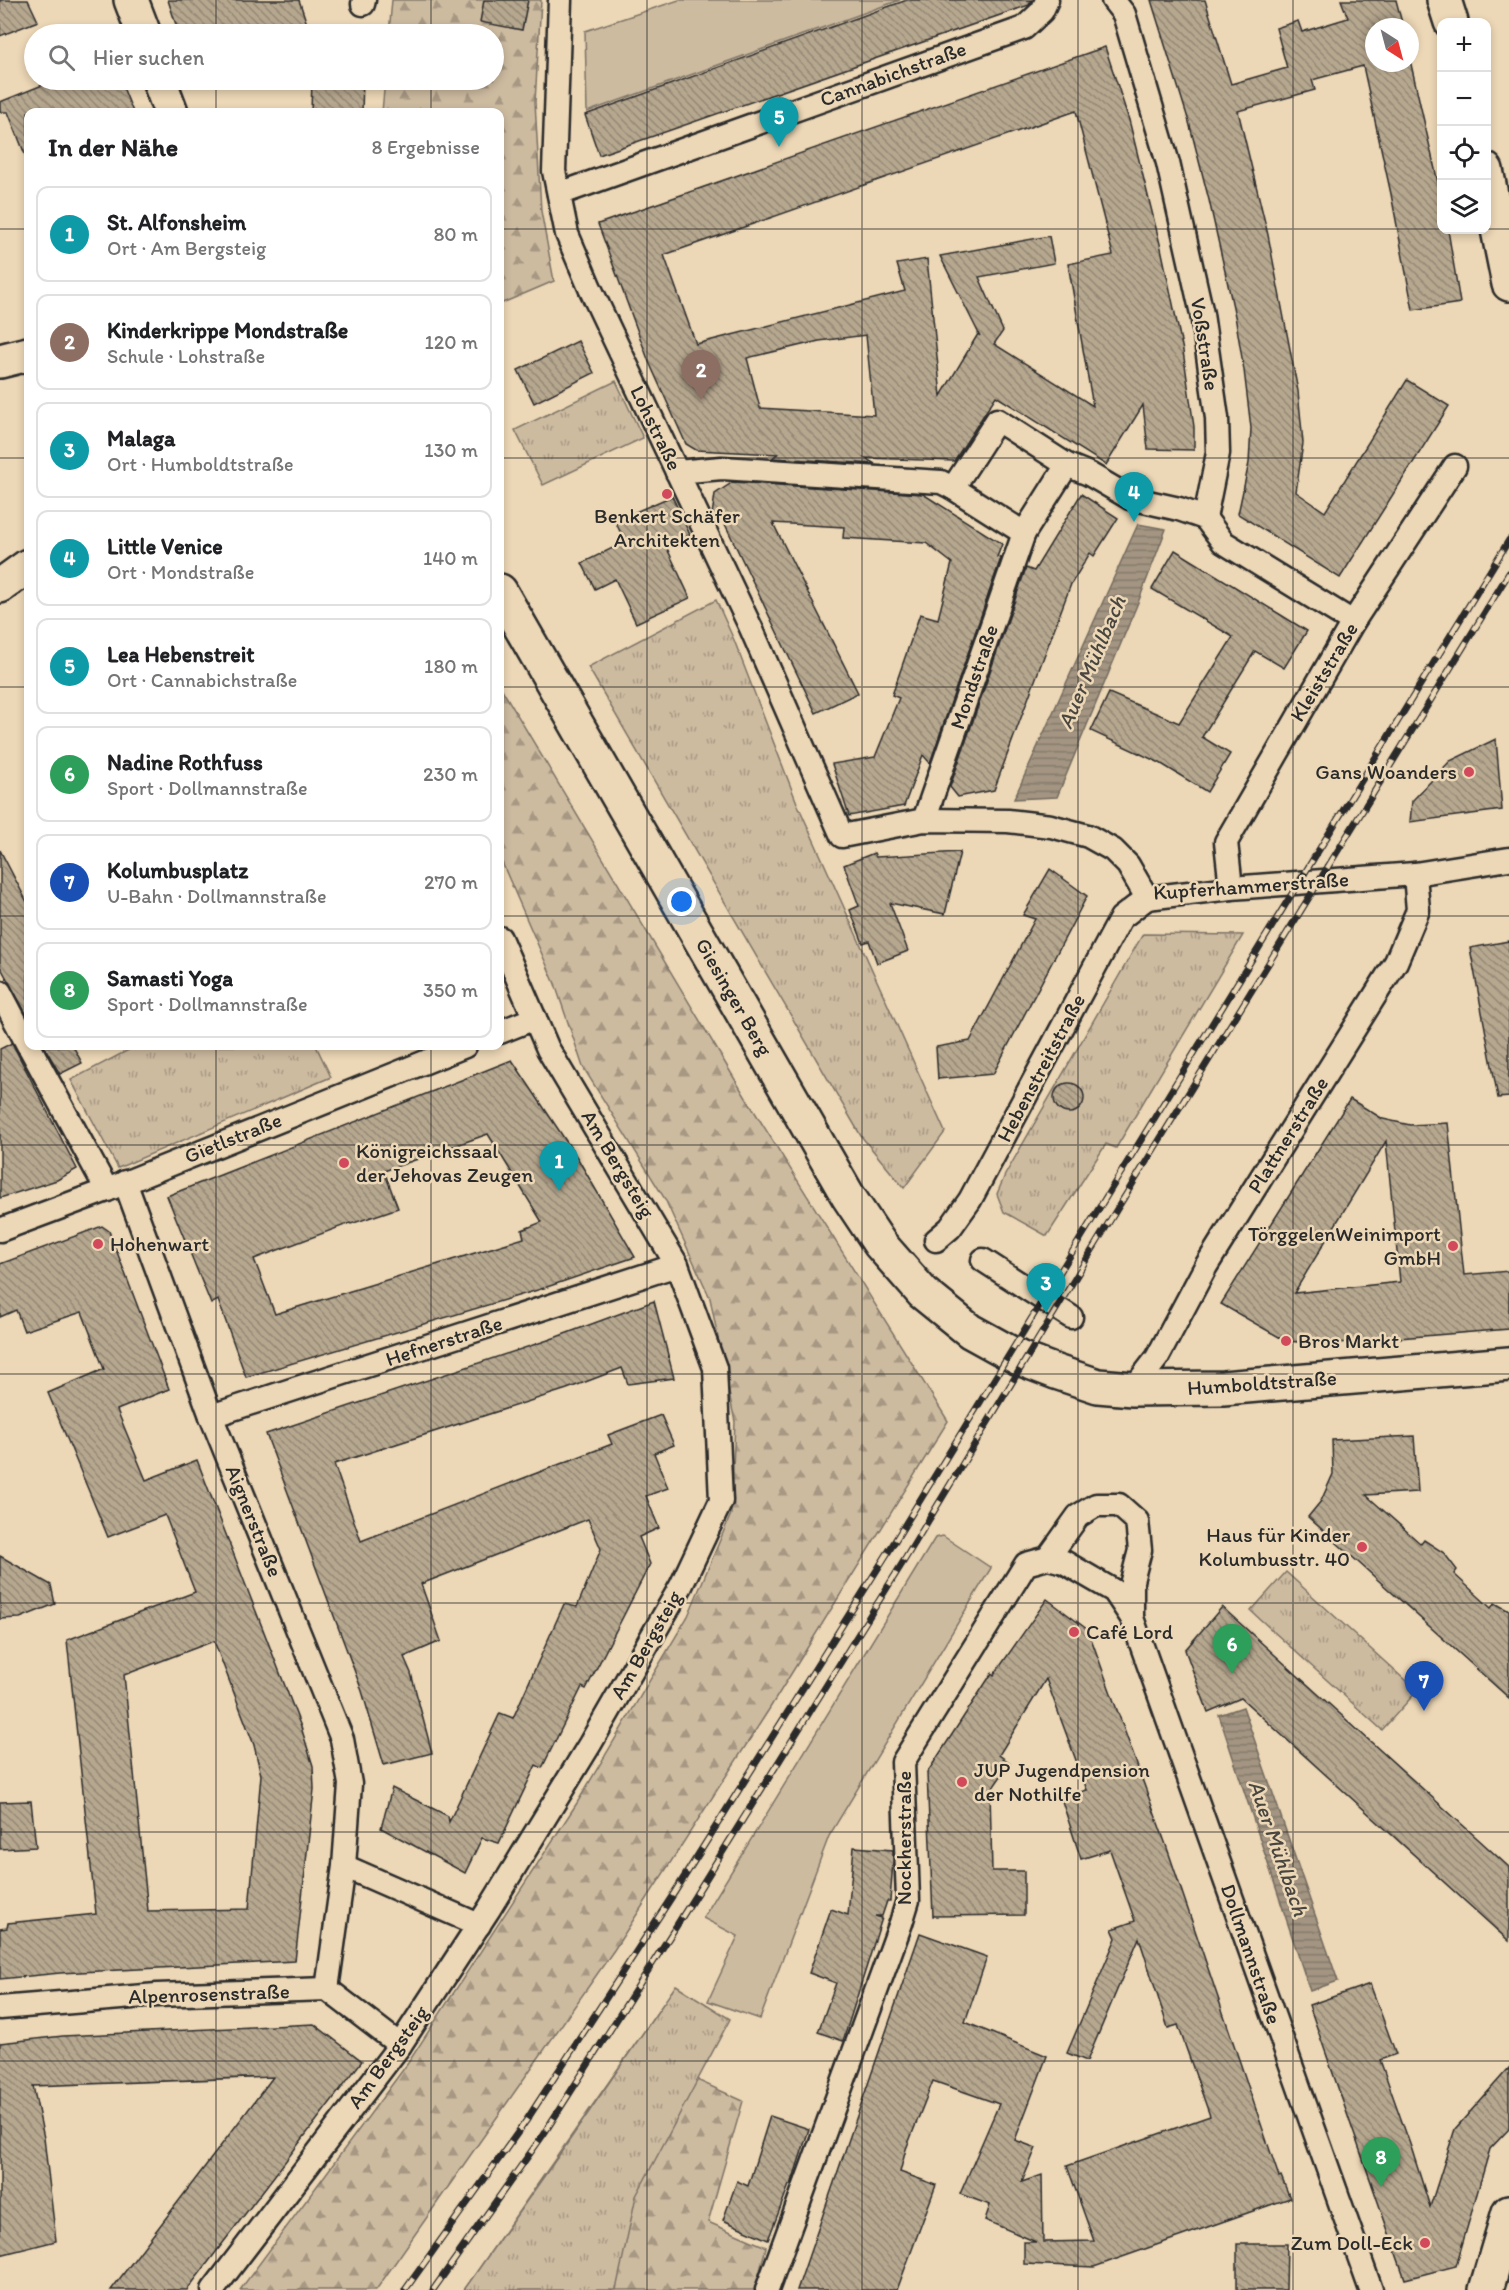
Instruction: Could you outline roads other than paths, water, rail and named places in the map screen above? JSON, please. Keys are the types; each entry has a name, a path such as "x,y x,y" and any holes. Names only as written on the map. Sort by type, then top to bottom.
{"main road":[{"path":"131,0 140,24"},
{"path":"1444,0 1450,18"},
{"path":"163,90 170,108"},
{"path":"1488,180 1509,284"},
{"path":"0,361 24,355"},
{"path":"0,586 24,569"},
{"name":"Giesinger Berg","path":"504,598 848,1196 880,1244 923,1293 970,1331 1019,1358"},
{"name":"Humboldtstraße","path":"1019,1358 1098,1386 1133,1389 1223,1388 1509,1364"},
{"path":"1486,2290 1509,2212"}],"street":[{"name":"Lohstraße","path":"560,0 554,161 570,243 751,628 842,836"},
{"name":"Cannabichstraße","path":"559,194 1023,28 1042,11 1047,0"},
{"name":"Voßstraße","path":"1113,0 1124,14 1168,163 1202,314 1217,418 1218,453 1205,518"},
{"path":"953,488 997,420 1067,465 1089,474 1130,498 1179,509 1205,518 1223,542 1353,622"},
{"name":"Mondstraße","path":"924,820 1024,533 1067,465"},
{"name":"Kleiststraße","path":"1231,888 1226,842 1353,622 1455,466"},
{"path":"677,472 722,468 941,482 1024,533"},
{"name":"Kupferhammerstraße","path":"842,836 924,820 1008,821 1050,826 1088,836 1113,850 1128,865 1147,898 1231,888 1416,874 1509,859"},
{"name":"Plattnerstraße","path":"1133,1389 1157,1358 1206,1266 1396,962 1418,910 1416,874"},
{"name":"Hebenstreitstraße","path":"936,1240 950,1228 970,1200 1121,918 1147,898"},
{"name":"Am Bergsteig","path":"213,2290 400,2045 479,1925 590,1744 681,1586 721,1501 715,1368 677,1265 549,1049 504,947"},
{"name":"Aignerstraße","path":"0,992 24,1036"},
{"path":"504,1030 534,1018"},
{"name":"Aignerstraße","path":"32,1050 116,1186 342,1739 350,1784 344,1866 327,1989"},
{"name":"Gietlstraße","path":"0,1230 455,1050"},
{"path":"983,1260 1071,1317"},
{"name":"Hefnerstraße","path":"211,1416 677,1265"},
{"name":"Dollmannstraße","path":"1132,1618 1132,1581 1140,1550 1137,1521 1119,1505 1096,1505 1078,1515 1048,1558 1064,1562 1114,1592 1132,1618 1371,2290"},
{"name":"Nockherstraße","path":"767,2290 908,1900 903,1762 1026,1564 1048,1558"},
{"path":"344,1866 479,1925"},
{"path":"327,1989 400,2045"},
{"name":"Alpenrosenstraße","path":"0,2008 157,1995 327,1989"}],"water":[{"name":"Auer Mühlbach","path":"1138,524 1166,529 1057,797 1014,799"},
{"name":"Auer Mühlbach","path":"1243,1707 1338,1981 1310,1991 1219,1715"}],"railway":[{"path":"405,2290 526,2121 671,1898 887,1554 1509,540"},
{"path":"433,2290 543,2135 677,1925 905,1559 1117,1209 1509,573"}],"place":[{"name":"Lea Hebenstreit","path":"779,147"},
{"name":"Kinderkrippe Mondstraße","path":"701,400"},
{"name":"Benkert Schäfer Architekten","path":"667,494"},
{"name":"Little Venice","path":"1134,522"},
{"name":"Gans Woanders","path":"1469,772"},
{"name":"Königreichssaal der Jehovas Zeugen","path":"344,1163"},
{"name":"St. Alfonsheim","path":"559,1191"},
{"name":"Hohenwart","path":"98,1244"},
{"name":"TörggelenWeinimport GmbH","path":"1453,1246"},
{"name":"Malaga","path":"1046,1313"},
{"name":"Bros Markt","path":"1286,1341"},
{"name":"Haus für Kinder Kolumbusstr. 40","path":"1362,1547"},
{"name":"Café Lord","path":"1074,1632"},
{"name":"Nadine Rothfuss","path":"1232,1674"},
{"name":"Kolumbusplatz","path":"1424,1711"},
{"name":"JUP Jugendpension der Nothilfe","path":"962,1782"},
{"name":"Samasti Yoga","path":"1381,2187"},
{"name":"Zum Doll-Eck","path":"1425,2243"}]}
